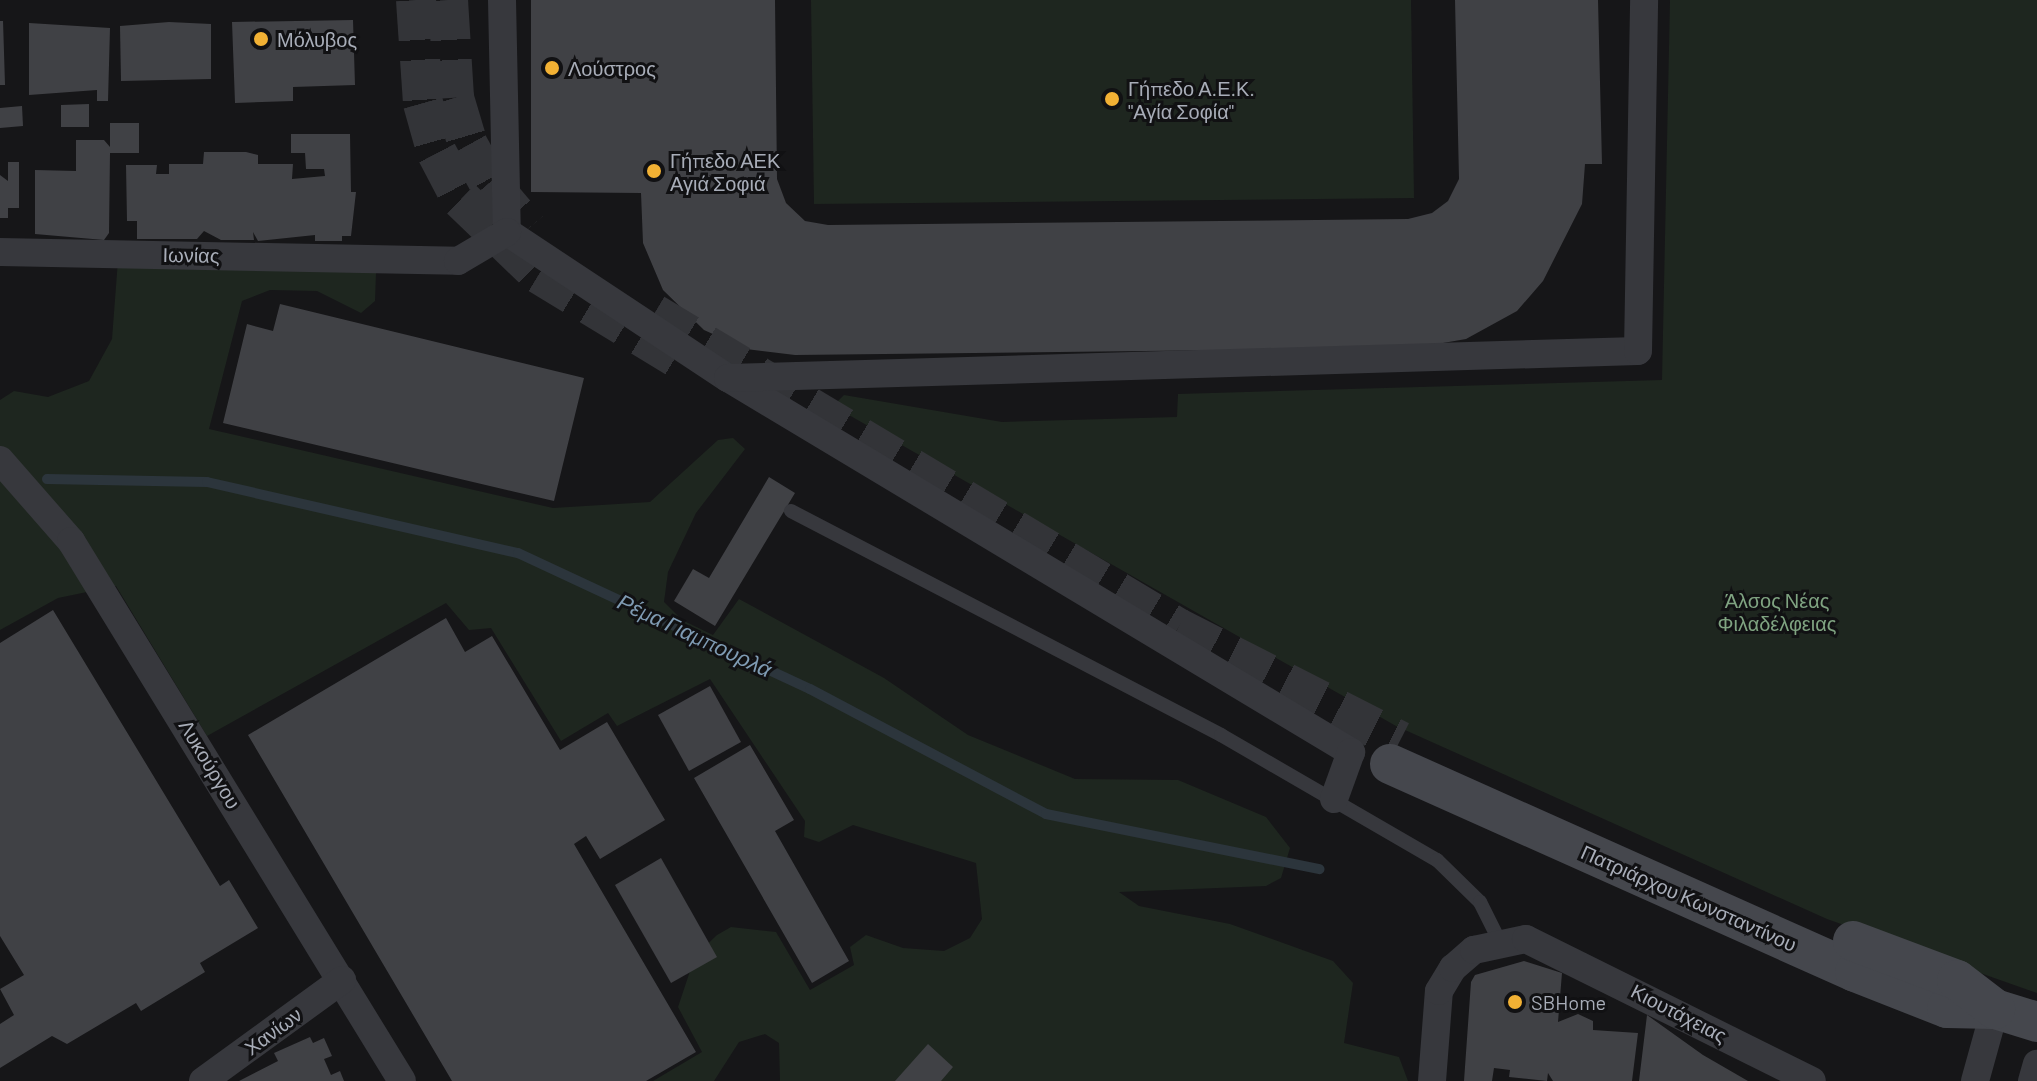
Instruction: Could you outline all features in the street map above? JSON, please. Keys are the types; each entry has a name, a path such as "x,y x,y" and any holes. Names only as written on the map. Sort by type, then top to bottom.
{"main road":[{"name":"Πατριάρχου Κωνσταντίνου","path":"1395,752 1957,980 1995,1009 2037,1022"}],"street":[{"path":"502,0 507,232 728,378 1351,752 1334,799"},
{"path":"728,378 1638,351 1644,0"},
{"name":"Ιωνίας","path":"0,252 458,261 507,232"},
{"name":"Λυκούργου","path":"5,465 58,522 402,1081"},
{"path":"1432,1081 1439,991 1474,950 1499,940"},
{"name":"Κιουτάχειας","path":"1499,940 1552,948 1812,1081"},
{"name":"Χανίων","path":"203,1081 342,980"},
{"path":"1975,1081 1995,1009"},
{"path":"2032,1081 2037,1064"}],"lane":[{"path":"791,511 1334,799 1461,879 1499,940"}],"green space":[{"name":"Γήπεδο Α.Ε.Κ. \"Αγία Σοφία\"","path":"811,0 1411,0 1414,198 814,204"},
{"name":"Άλσος Νέας Φιλαδέλφειας","path":"1670,0 2037,0 2037,993 1827,919 1396,726 833,406 844,395 1002,422 1177,417 1178,394 1662,380"},
{"path":"118,260 376,273 375,301 361,313 317,291 270,290 242,301 209,429 553,508 650,502 718,440 733,438 745,449 696,513 668,572 664,602 682,620 713,635 739,599 884,678 968,735 1075,779 1178,780 1266,817 1290,848 1281,878 1266,886 1119,892 1139,906 1230,924 1333,961 1353,983 1344,1043 1399,1057 1408,1081 780,1081 779,1043 765,1034 739,1042 714,1081 653,1081 702,1052 678,1007 695,956 717,935 731,927 776,932 810,990 854,965 850,947 866,935 903,948 944,951 970,938 982,919 976,863 853,825 819,842 804,837 805,821 710,679 617,726 608,713 561,741 491,628 469,630 446,603 207,736 116,586 58,598 0,630 0,400 14,391 48,397 89,381 112,339"}],"building":[{"name":"Γήπεδο ΑΕΚ Αγιά Σοφιά","path":"531,0 775,0 777,179 786,203 805,221 828,225 1408,219 1432,213 1448,201 1459,179 1455,0 1598,0 1602,164 1585,164 1582,204 1543,281 1517,311 1466,339 1414,348 795,355 746,349 704,330 663,290 643,243 641,193 531,192"},
{"path":"353,20 355,85 293,87 293,101 235,103 232,22"},
{"path":"0,21 3,21 5,85 0,85"},
{"path":"169,22 211,24 211,79 121,81 120,26"},
{"path":"29,23 110,28 108,101 97,101 97,90 29,95"},
{"path":"89,104 89,127 61,127 61,105"},
{"path":"22,106 23,126 0,128 0,108"},
{"path":"110,123 139,123 139,153 110,153 109,233 104,240 35,234 35,170 76,171 76,140 104,140 110,147"},
{"path":"291,134 350,134 351,192 356,192 351,236 342,236 342,241 315,241 315,235 258,241 253,232 254,240 221,240 204,231 197,239 137,239 137,221 127,221 126,165 157,165 156,174 169,174 169,164 203,164 204,152 246,152 258,155 258,164 293,164 292,179 325,176 324,169 306,169 305,153 291,153"},
{"path":"8,162 19,162 19,208 8,208 8,218 0,218 0,175 8,181"},
{"path":"280,304 584,378 554,501 223,423 247,324 273,331"},
{"path":"769,477 795,493 715,626 674,601 693,569 709,578"},
{"path":"53,610 220,886 229,880 258,928 200,963 205,972 141,1011 136,1003 67,1044 52,1036 0,1068 0,1024 14,1015 0,989 24,975 0,936 0,643"},
{"path":"446,618 465,652 492,636 560,750 607,722 665,820 600,859 586,836 574,844 696,1052 646,1081 452,1081 248,735"},
{"path":"710,686 741,742 689,771 658,715"},
{"path":"750,745 794,820 775,831 849,961 812,983 694,778"},
{"path":"661,858 717,957 671,983 615,885"},
{"name":"SBHome","path":"1524,961 1562,973 1558,1022 1578,1014 1593,1021 1593,1030 1638,1033 1632,1081 1553,1081 1548,1073 1547,1081 1509,1077 1510,1070 1494,1068 1492,1081 1464,1081 1471,982 1475,975"},
{"path":"1647,1015 1703,1055 1748,1081 1639,1081"},
{"path":"310,1037 313,1043 324,1038 332,1056 324,1059 331,1075 340,1071 344,1081 239,1081 278,1061 274,1053"},
{"path":"928,1044 953,1067 941,1081 895,1081"}],"waterway":[{"name":"Ρέμα Γιαμπουρλά","path":"47,479 207,482 518,553 810,689 1046,814 1320,869"}],"tunnel":[{"path":"416,0 423,103 437,153 461,199 539,274 677,358"},
{"path":"448,0 454,98 468,145 489,183 528,229"},
{"path":"654,314 1178,628 1400,741"}],"place":[{"name":"Μόλυβος","path":"261,39"},
{"name":"Λούστρος","path":"552,68"},
{"name":"Γήπεδο Α.Ε.Κ. \"Αγία Σοφία\"","path":"1112,99"},
{"name":"Γήπεδο ΑΕΚ Αγιά Σοφιά","path":"654,171"},
{"name":"SBHome","path":"1515,1002"}]}
